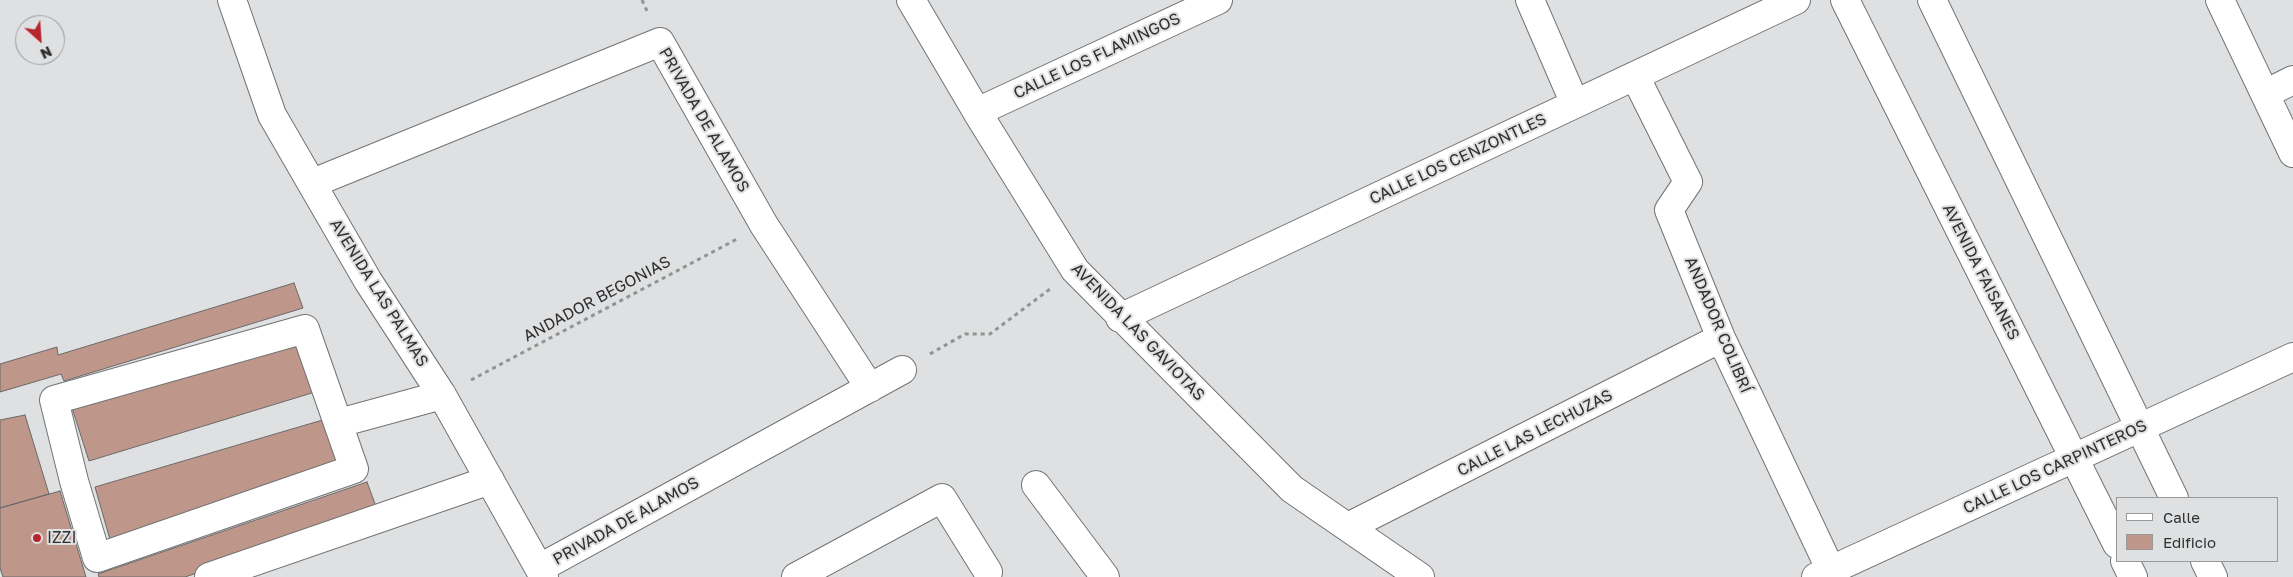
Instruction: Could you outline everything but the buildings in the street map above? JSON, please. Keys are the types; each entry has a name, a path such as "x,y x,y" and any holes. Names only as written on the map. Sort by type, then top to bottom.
{"street":[{"name":"AVENIDA LAS PALMAS","path":"232,0 272,115 368,281 442,395 542,573"},
{"name":"AVENIDA LAS GAVIOTAS","path":"911,0 977,112 1075,270 1120,318 1292,489 1420,577"},
{"name":"CALLE LOS FLAMINGOS","path":"977,112 1218,0"},
{"path":"1530,0 1575,104"},
{"name":"CALLE LOS CENZONTLES","path":"1120,318 1796,0"},
{"name":"AVENIDA FAISANES","path":"1845,0 2116,542"},
{"path":"1932,0 2174,497"},
{"path":"2220,0 2293,153"},
{"name":"PRIVADA DE ALAMOS","path":"313,183 660,42 764,225 870,388"},
{"name":"ANDADOR COLIBRÍ","path":"1635,76 1688,182 1669,210 1721,338 1827,575"},
{"path":"2265,94 2293,80"},
{"path":"305,329 339,423 354,468 97,558 74,481 54,400 305,329"},
{"name":"CALLE LAS LECHUZAS","path":"1348,527 1721,338"},
{"name":"CALLE LOS CARPINTEROS","path":"1827,575 2293,357"},
{"name":"PRIVADA DE ALAMOS","path":"542,573 902,370"},
{"path":"339,423 442,395"},
{"path":"209,577 492,484"},
{"path":"267,577 492,484"},
{"path":"1036,485 1105,577"},
{"path":"796,577 942,498 986,575"},
{"path":"2126,562 2133,577"},
{"path":"2206,562 2213,577"}],"path":[{"name":"ANDADOR BEGONIAS","path":"442,395 764,225"},
{"path":"902,370 966,334 990,334 1075,270"}],"place":[{"name":"IZZI","path":"37,538"}]}
